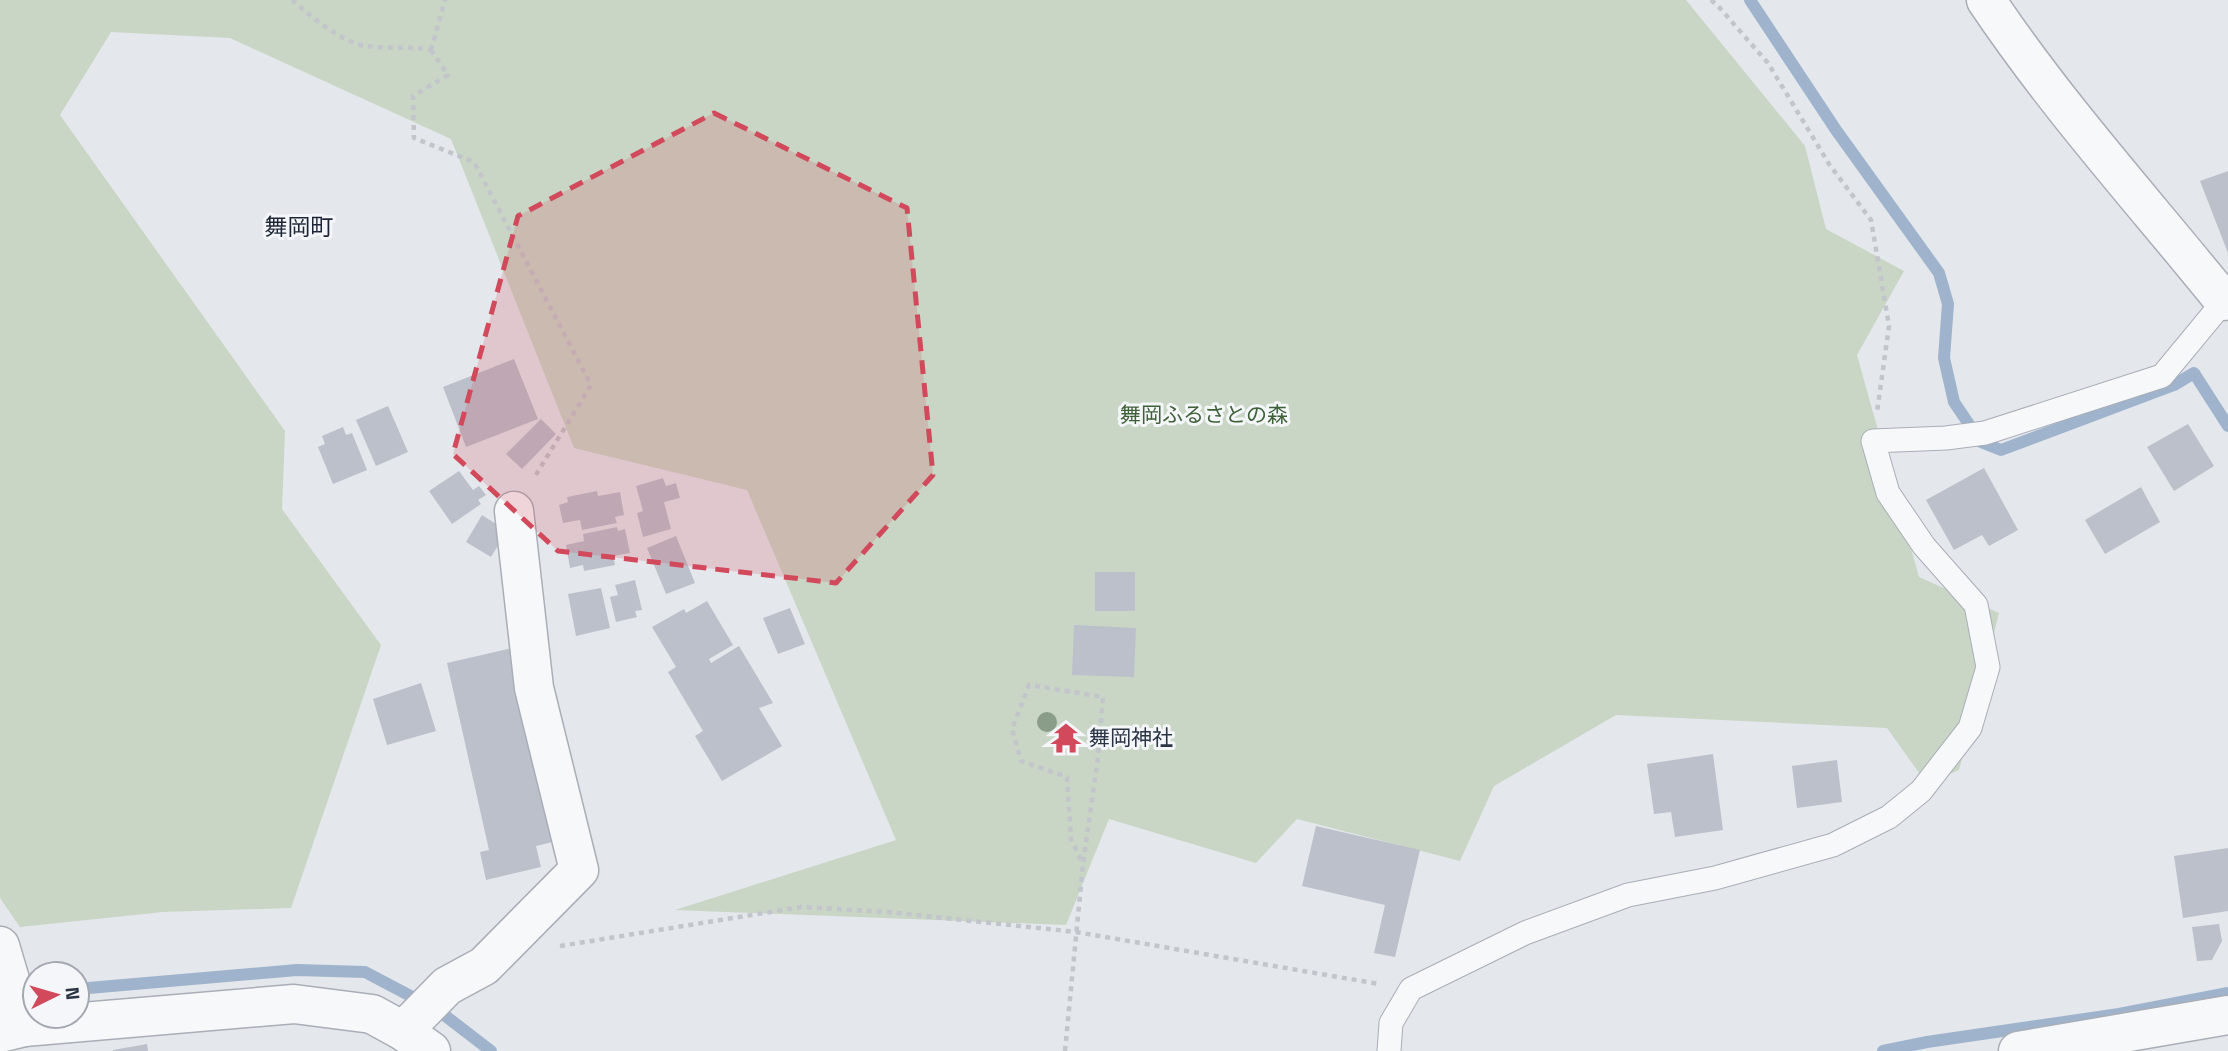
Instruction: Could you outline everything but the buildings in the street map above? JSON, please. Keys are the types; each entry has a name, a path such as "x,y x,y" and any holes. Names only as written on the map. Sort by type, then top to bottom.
{"street":[{"path":"1986,0 2012,40 2226,300"},
{"path":"0,946 12,1030 294,1004 372,1014 417,1041 447,986 484,967 579,870 534,688 514,511"},
{"path":"2018,1051 2228,1015"}],"lane":[{"path":"1389,1051 1391,1023 1411,989 1525,933 1628,895 1715,878 1833,845 1889,817 1921,791 1970,728 1989,667 1976,605 1924,546 1888,493 1873,441 1945,438 1985,433 2162,376 2226,300"}],"path":[{"path":"292,0 323,27 364,46 411,46 431,50 448,75 413,96 414,138 474,162 590,386 514,511"},
{"path":"431,50 444,0"},
{"path":"1711,0 1768,63 1829,164 1871,220 1889,326 1873,441"},
{"path":"1065,1051 1103,697 1029,685 1012,729 1021,761 1067,778 1071,839 1083,864"},
{"path":"555,947 801,908 887,912 1076,932 1411,989"}],"highlighted area":[{"path":"714,113 907,208 933,475 836,583 558,551 453,454 518,216"}],"green space":[{"name":"舞岡ふるさとの森","path":"0,0 1686,0 1805,146 1826,229 1904,271 1857,355 1919,577 1999,613 1959,770 1927,784 1887,728 1616,715 1494,786 1460,861 1297,819 1256,863 1109,819 1066,925 675,910 896,840 747,490 574,448 451,139 230,38 111,32 60,115 285,431 282,509 381,645 291,908 163,912 20,927 0,898"}],"waterway":[{"path":"1750,0 1836,130 1939,273 1948,304 1944,358 1954,402 1981,442 2001,450 2174,385 2194,373 2228,426"},
{"path":"91,988 297,970 365,972 439,1011 491,1051"},
{"path":"1883,1051 2119,1014 2228,993"}],"place":[{"name":"舞岡神社","path":"1066,738"}],"district":[{"name":"舞岡町","path":"299,227"}]}
